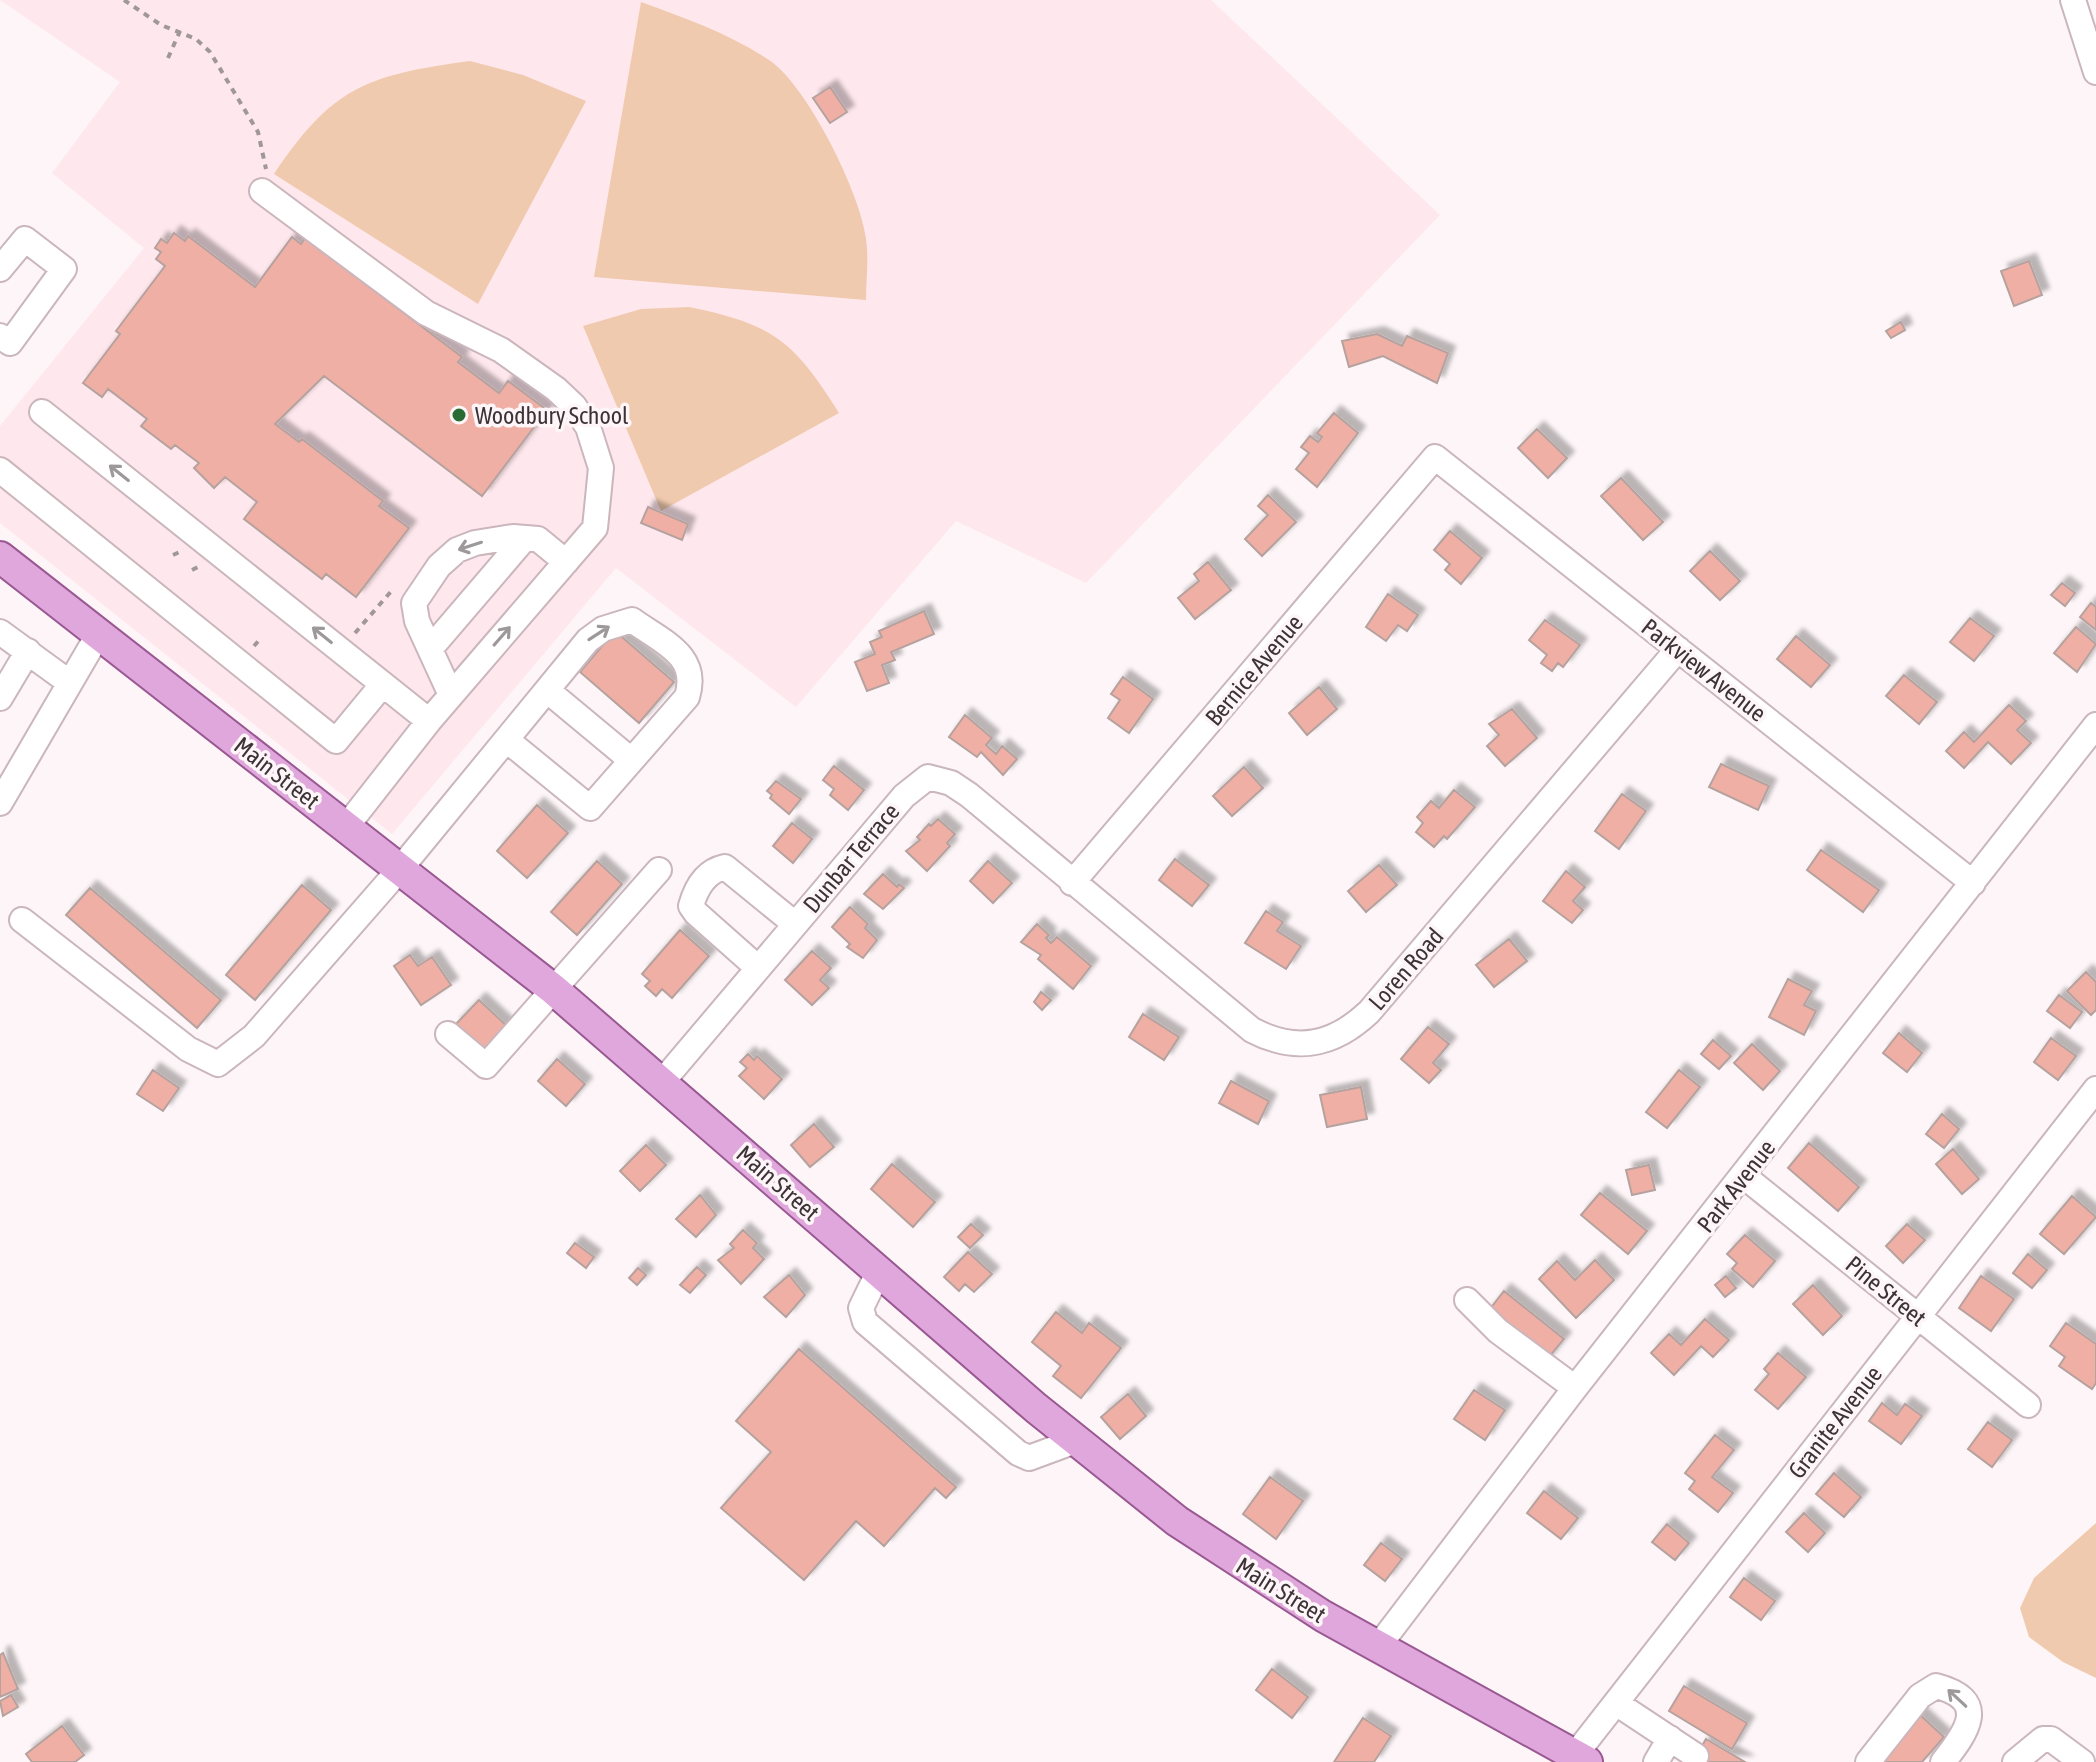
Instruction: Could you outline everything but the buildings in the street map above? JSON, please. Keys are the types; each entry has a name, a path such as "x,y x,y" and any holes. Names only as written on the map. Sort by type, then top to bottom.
{"main road":[{"name":"Main Street","path":"0,557 553,989 1075,1441 1232,1559 1377,1648 1570,1757"}],"street":[{"path":"2073,0 2096,72"},
{"path":"262,191 426,313 501,350 574,406 596,447 601,468 595,528 429,721 346,827"},
{"path":"0,269 25,239 64,269 10,343 0,336"},
{"path":"42,412 429,721"},
{"name":"Parkview Avenue","path":"1435,457 1973,883"},
{"name":"Bernice Avenue","path":"1072,883 1435,457"},
{"path":"0,470 336,741 383,684"},
{"path":"451,695 417,621 414,603 439,566 457,550 475,543 513,537 538,539 566,562"},
{"path":"430,649 525,538"},
{"path":"22,920 188,1049 218,1064 254,1036 400,869 588,640 603,629 632,620 688,662 693,679 687,697 590,808 508,741"},
{"path":"0,632 70,683"},
{"path":"2,793 98,635"},
{"name":"Loren Road","path":"1072,883 1252,1030 1284,1044 1315,1044 1331,1039 1345,1033 1369,1012 1678,649"},
{"path":"0,698 28,651"},
{"path":"548,691 631,760"},
{"name":"Park Avenue","path":"1377,1648 1575,1388 1745,1177 2096,725"},
{"name":"Dunbar Terrace","path":"662,1082 904,796 928,777 959,788 1072,883"},
{"path":"758,968 691,906 702,882 715,869 725,867 795,924"},
{"path":"448,1034 486,1066 659,870"},
{"name":"Granite Avenue","path":"1570,1757 1616,1703 2096,1089"},
{"name":"Pine Street","path":"1745,1177 2028,1405"},
{"path":"879,1271 861,1308 865,1322 1018,1453 1029,1458 1075,1441"},
{"path":"1467,1300 1498,1331 1575,1388"},
{"path":"1868,1762 1920,1696 1936,1686 1952,1690 1966,1706 1970,1721 1967,1732 1943,1762"},
{"path":"1616,1703 1696,1756"},
{"path":"1656,1762 1670,1738"},
{"path":"2015,1762 2043,1739 2051,1739 2082,1762"}],"path":[{"path":"124,0 161,25 196,39 210,52 258,132 267,159 262,191"},
{"path":"168,58 180,31"},
{"path":"355,633 394,588"}],"shaded area":[{"path":"0,0 1211,0 1440,215 1086,583 956,521 796,707 616,568 392,834 0,523 0,426 144,248 52,173 120,82"},
{"path":"641,2 739,42 769,60 799,92 830,142 862,219 867,254 866,300 594,277"},
{"path":"470,61 523,75 586,101 478,304 274,174 315,121 356,90 405,72"},
{"path":"689,307 742,321 779,339 808,368 839,413 661,511 583,326 641,309"},
{"path":"2096,1523 2096,1678 2063,1662 2029,1637 2020,1608 2034,1578"}],"place":[{"name":"Woodbury School","path":"459,415"}]}
